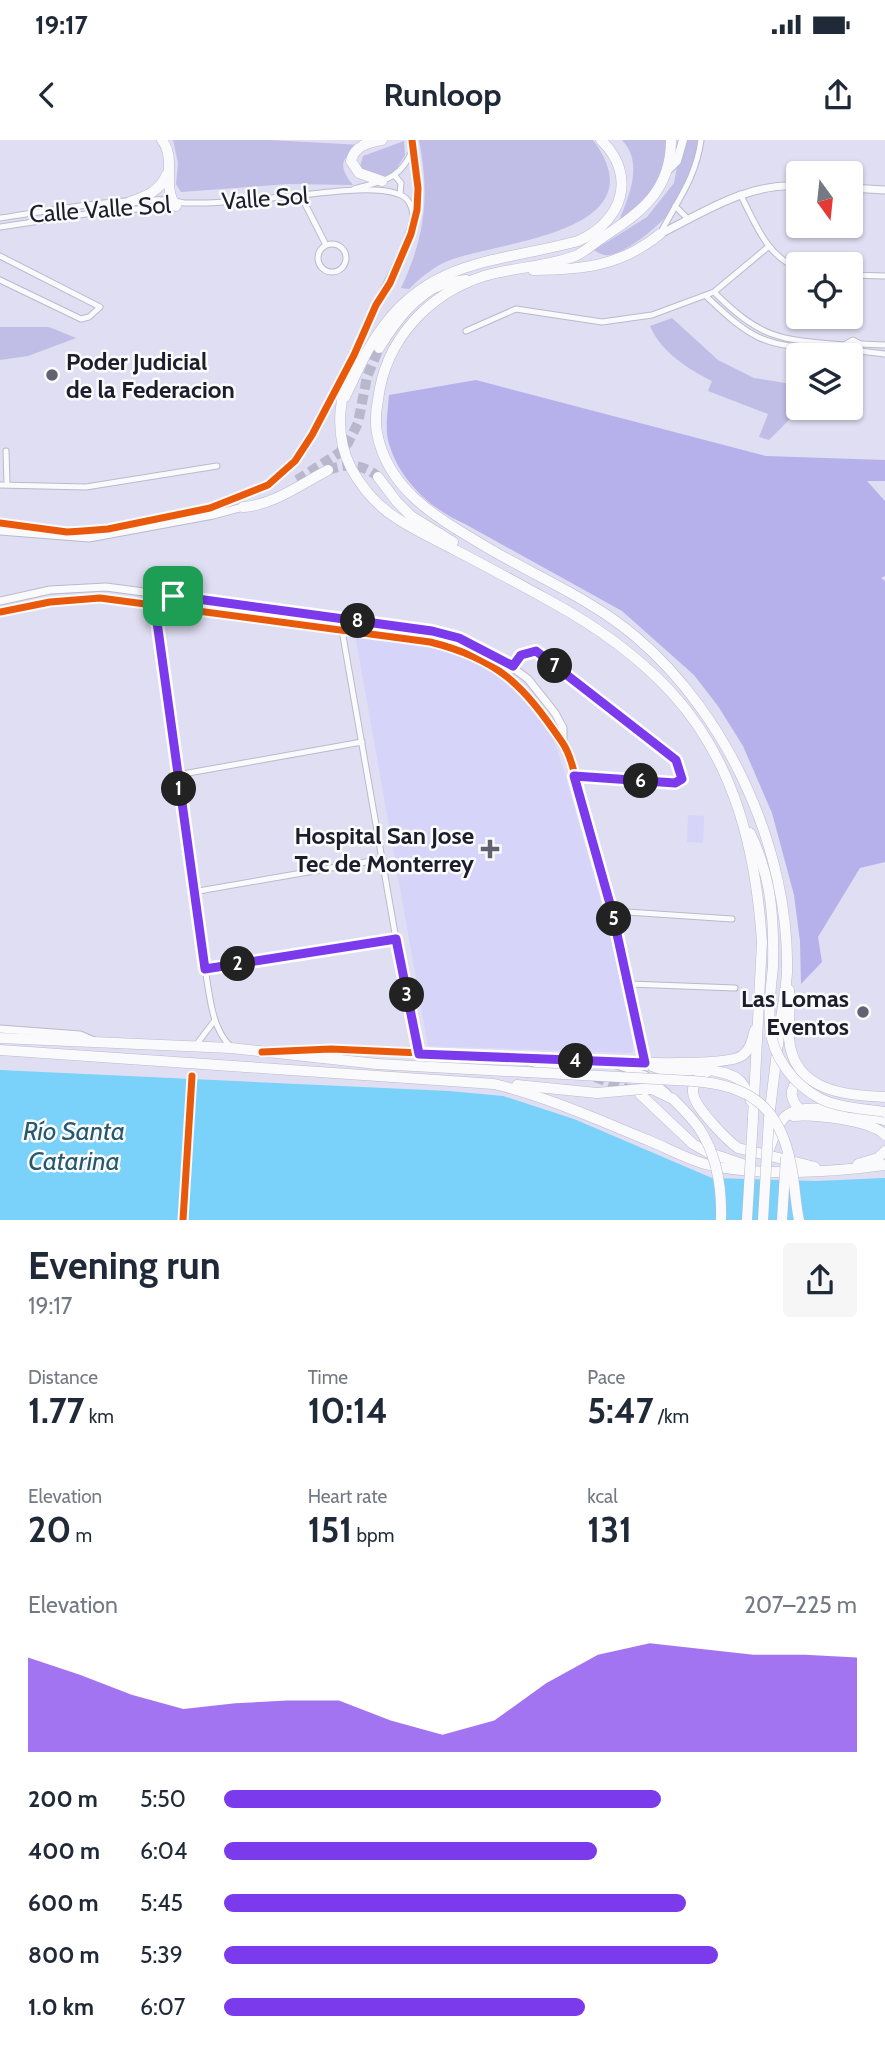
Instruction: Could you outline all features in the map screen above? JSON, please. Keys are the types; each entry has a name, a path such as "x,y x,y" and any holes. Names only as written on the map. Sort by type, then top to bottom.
{"highway":[{"path":"162,140 166,145 170,167 169,189 177,203"},
{"path":"382,140 358,149 352,154 351,161 359,173 382,181"},
{"path":"341,405 378,333 402,302 421,288 461,268 578,241 604,226 620,200 621,179 613,154 601,140"},
{"path":"379,348 405,312 442,284 577,256 626,223 658,191 669,169 671,140"},
{"path":"130,202 150,195 158,188 170,167"},
{"path":"511,270 558,270 592,265 632,254 660,234"},
{"path":"483,276 432,303 407,327 396,344 380,383 376,414 376,432 384,457 397,481 420,505 604,614 635,636 686,689 735,764 776,869 782,897 792,1054 805,1077 838,1092 885,1097"},
{"path":"354,355 341,392 341,427 344,450 350,466 368,493 402,524 490,568 593,625 622,646 674,695 718,756 733,789 750,848 762,942 747,1220"},
{"path":"243,507 256,506 277,497 328,470"},
{"path":"378,477 411,516 476,556 490,568"},
{"path":"243,507 297,480"},
{"path":"741,814 761,856 773,904 770,1027 774,1047 787,1072 822,1099 885,1112"},
{"path":"763,1220 769,1118 787,974"},
{"path":"645,1063 719,1061 740,1057 750,1047 758,1020"},
{"path":"0,1038 196,1045 377,1064 715,1083 736,1088 765,1108 777,1122 786,1145 799,1220"},
{"path":"0,1050 597,1093 652,1089 671,1097 699,1128 712,1153 722,1190 721,1220"},
{"path":"519,1058 590,1075"},
{"path":"645,1063 663,1070 711,1070 739,1078 744,1083 753,1112"},
{"path":"247,1067 274,1064 377,1064"},
{"path":"711,1070 697,1079 693,1095 700,1110 738,1148 839,1173 885,1172"},
{"path":"799,1109 792,1089 794,1084 805,1077"},
{"path":"494,1084 565,1106 707,1165 758,1171 885,1166"},
{"path":"641,1091 693,1144 758,1171"},
{"path":"767,1153 783,1119 799,1109 822,1109 885,1120"},
{"path":"799,1109 878,1130 885,1135"},
{"path":"782,1220 786,1145"},
{"path":"841,1169 878,1158 885,1151"}],"main road":[{"path":"669,169 677,161 683,140"}],"street":[{"path":"660,234 695,171 701,140"},
{"path":"413,144 404,167 395,176 401,183 400,194 410,202 415,220"},
{"path":"0,523 66,532 108,529 210,508 268,485 288,468 300,453 354,355 404,253 415,220 418,188 413,144"},
{"name":"Valle Sol","path":"347,191 395,176"},
{"path":"660,234 740,194 768,187 786,186"},
{"path":"863,189 885,190"},
{"name":"Valle Sol","path":"177,203 347,191 387,191 400,194"},
{"path":"740,194 768,247 786,262"},
{"path":"301,196 326,245"},
{"name":"Calle Valle Sol","path":"0,218 130,202 177,203"},
{"name":"Calle Valle Sol","path":"0,227 177,203"},
{"path":"675,206 689,220"},
{"path":"326,245 337,245 343,250 346,259 339,270 330,272 319,264 319,251 326,245"},
{"path":"466,331 516,309 577,320 618,321 652,315 714,292 768,247"},
{"path":"0,256 100,307 87,318 81,318 0,280"},
{"path":"863,275 885,276"},
{"path":"714,292 738,315 762,331 803,343"},
{"path":"706,296 741,327 758,337 786,344"},
{"path":"863,344 885,345"},
{"path":"863,351 885,354"},
{"path":"6,451 3,484 86,486 217,466"},
{"path":"0,531 89,538 243,507"},
{"path":"0,601 28,593 72,587 106,587 432,631 459,638 513,666 528,679 555,713 563,728 563,742"},
{"path":"153,593 205,969 215,1020 222,1038 231,1048"},
{"path":"0,612 50,602 100,598 430,642 474,655 506,674 536,704 563,742 612,911 645,1063 331,1049 262,1052"},
{"path":"340,619 419,1054"},
{"path":"513,666 521,655 536,651 676,760 682,779 675,783 574,776"},
{"path":"177,775 362,742"},
{"path":"193,892 383,859"},
{"path":"612,911 732,919"},
{"path":"205,969 396,939"},
{"path":"629,984 735,988"},
{"path":"196,1045 215,1020"},
{"path":"0,1030 80,1035 98,1042"},
{"path":"609,1062 645,1075 671,1097"}],"shaded area":[{"path":"173,140 269,140 362,145 349,154 344,162 343,167 353,185 288,184 181,192 176,184 178,163"},
{"path":"419,140 593,140 609,171 607,194 592,213 568,227 453,259 430,271 409,289 401,288 415,251 423,216 424,180"},
{"path":"622,140 669,140 665,168 656,187 619,221 630,190 633,169 629,149"},
{"path":"682,140 698,140 696,157 688,183 670,213 655,228 617,253 607,255 594,250 647,217 674,183"},
{"path":"404,141 405,155 394,173 376,176 360,166 363,156"},
{"path":"672,318 718,360 754,378 786,383 786,420 789,420 769,440 759,437 768,414 708,391 712,381 668,352 650,326"},
{"path":"0,327 49,327 76,338 28,356 0,360"},
{"path":"476,380 766,456 885,460 885,481 867,481 885,501 885,576 881,578 885,581 885,862 860,868 818,937 822,962 801,984 800,941 794,895 772,813 743,746 718,706 694,675 622,611 439,510 417,491 399,467 387,435 389,395"},
{"name":"Hospital San Jose Tec de Monterrey","path":"355,634 437,645 478,659 497,670 527,698 550,729 614,947 633,1044 633,1051 630,1053 428,1046"},
{"path":"688,815 704,816 703,843 687,842"}],"water":[{"name":"Río Santa Catarina","path":"0,1070 449,1091 503,1096 574,1119 712,1178 816,1181 885,1178 885,1220 0,1220"}],"tunnel":[{"path":"297,480 339,453 348,443 358,423 367,377 379,348"},
{"path":"328,470 354,466 367,469 378,477"},
{"path":"595,1077 630,1090"}],"cycle path":[{"path":"0,523 67,532 83,531 108,529 210,508 268,485 295,461 312,435 354,355 411,234 417,210 418,188 412,140"},
{"path":"0,612 50,602 100,598 430,642 474,657 507,677 535,705 562,742 573,767 609,906 645,1063 331,1049 262,1052"},
{"path":"183,1220 192,1076"}],"place":[{"name":"Poder Judicial de la Federacion","path":"52,375"},
{"name":"Hospital San Jose Tec de Monterrey","path":"490,849"},
{"name":"Las Lomas Eventos","path":"863,1012"}],"route":[{"path":"153,593 173,596 432,631 479,646 513,666 521,655 536,651 676,760 682,779 681,782 675,783 574,776 612,911 645,1063 419,1054 396,939 205,969 153,605 153,593"}]}
